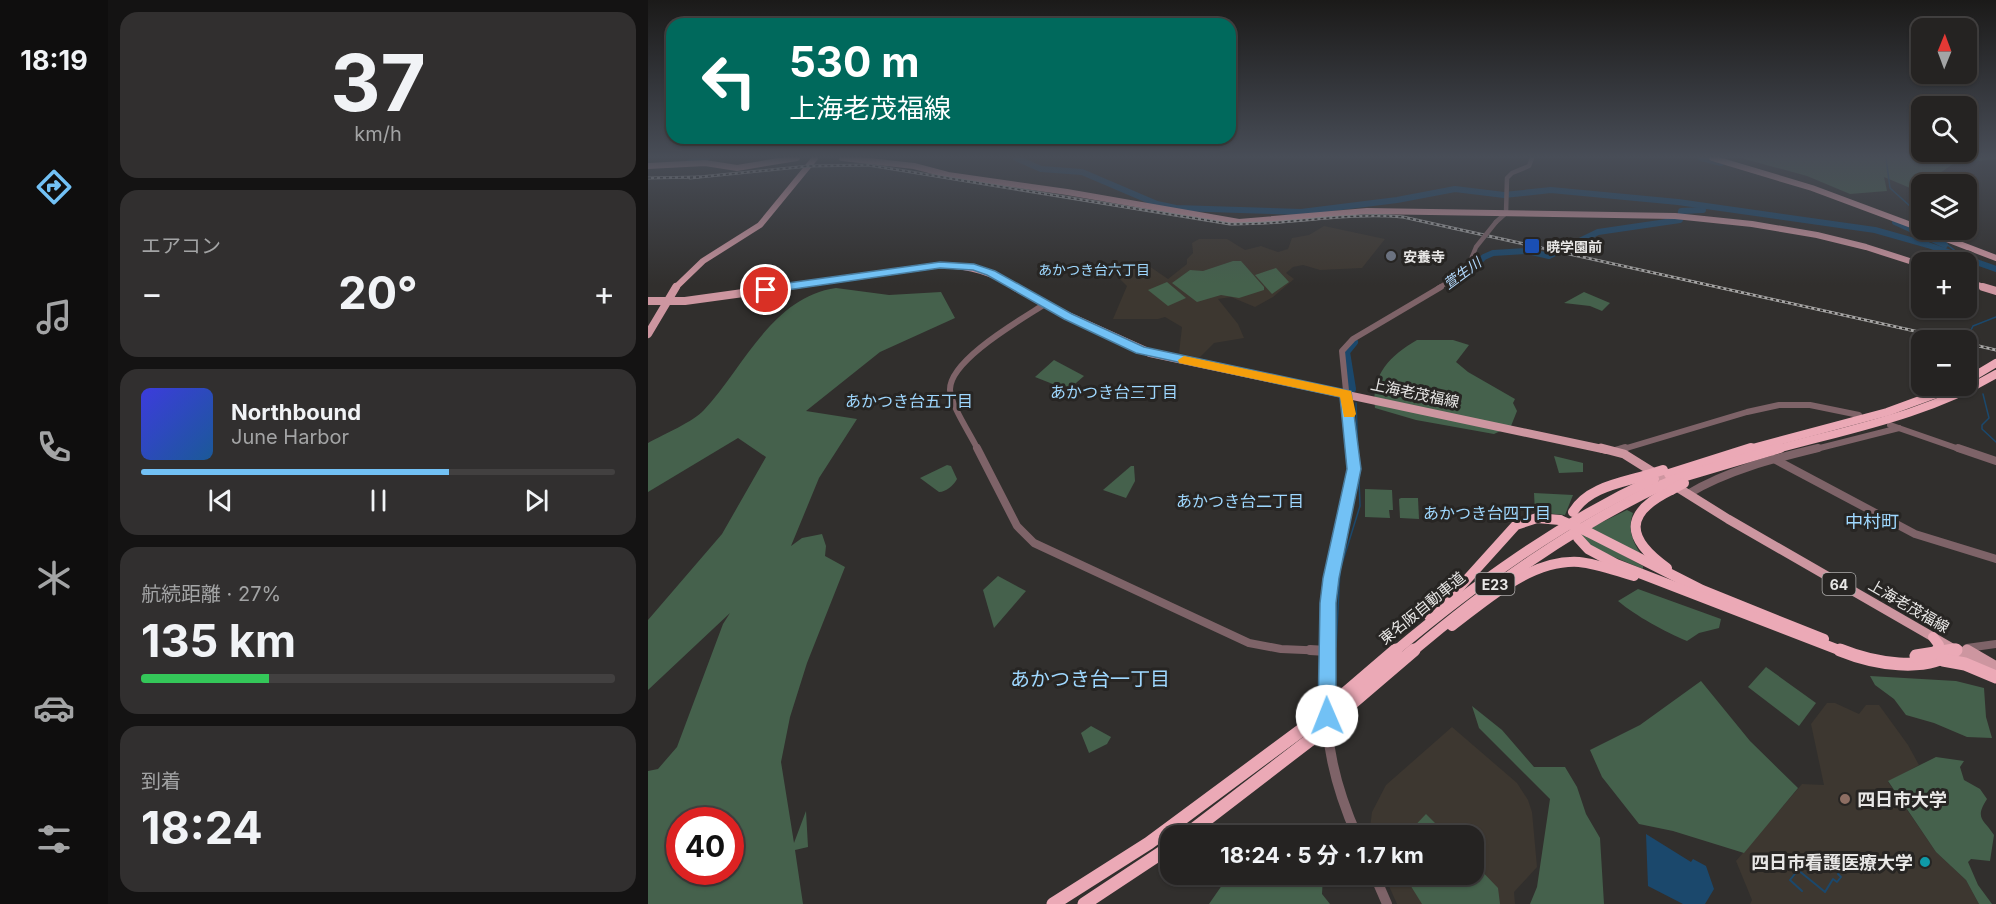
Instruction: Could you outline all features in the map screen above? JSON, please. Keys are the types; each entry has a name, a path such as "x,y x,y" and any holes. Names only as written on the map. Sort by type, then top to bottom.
{"highway":[{"path":"1977,374 1996,363"},
{"path":"1573,512 1579,501 1591,494 1658,482 1679,484 1759,453 1918,410 1948,399 1996,374"},
{"path":"1679,484 1768,443 1894,410 1931,396"},
{"path":"1658,482 1649,503 1639,512 1637,532 1652,556 1697,592"},
{"name":"東名阪自動車道","path":"1199,825 1310,740 1343,704 1379,673 1543,550 1658,482 1679,484"},
{"path":"1379,673 1516,525 1529,519 1560,520 1588,532 1697,592"},
{"path":"1578,538 1588,549 1603,558 1866,654 1893,657 1949,657 1960,649"},
{"path":"1379,673 1499,593 1533,572 1553,564 1572,562 1592,565 1697,592"},
{"path":"1933,637 1939,645 1939,656"},
{"path":"1939,656 1996,676"},
{"name":"東名阪自動車道","path":"1053,904 1149,843 1307,726 1343,704"},
{"path":"1084,904 1160,853"}],"main road":[{"path":"648,334 677,285 704,261 760,225 780,200"},
{"path":"1113,200 1232,222 1255,222 1357,211 1675,216 1752,224 1817,235 1911,261"},
{"path":"1845,200 1911,225"},
{"path":"1950,240 1996,258"},
{"name":"上海老茂福線","path":"648,301 665,303 940,265 959,265 983,270 1045,304 1140,350 1615,451 1679,484 1960,649 1996,676"},
{"path":"1977,285 1996,291"},
{"name":"上海老茂福線","path":"1679,484 1728,519 1933,637 1996,667"}],"street":[{"path":"1353,825 1337,786 1328,745 1326,697 1331,578 1354,469 1341,353 1345,346 1462,274 1472,264 1476,248 1506,212 1506,200"},
{"path":"1045,304 967,360 955,375 950,388 956,406 1017,526 1034,543 1249,643 1281,649 1327,651"},
{"path":"1615,451 1737,414 1779,405 1810,405 1859,415"},
{"path":"1890,425 1996,461"},
{"path":"1679,484 1712,480 1774,459 1899,428"},
{"path":"1774,459 1915,534 1996,559"},
{"path":"1960,649 1996,644"},
{"path":"1378,885 1386,904"}],"shaded area":[{"path":"1324,226 1385,239 1362,268 1320,270 1303,265 1293,267 1286,273 1294,279 1273,297 1255,307 1231,297 1218,299 1238,324 1244,338 1214,343 1199,358 1179,353 1182,327 1165,317 1113,319 1127,286 1120,279 1134,269 1149,266 1168,279 1187,264 1187,259 1193,253 1192,243 1199,239 1227,239 1245,250 1261,246 1278,252 1288,249 1292,238 1309,235"},
{"name":"四日市大学","path":"1827,703 1835,703 1859,714 1866,705 1879,705 1908,745 1919,765 1888,782 1936,852 1966,880 1979,904 1750,904 1752,900 1736,861 1802,784 1824,785 1811,724"},
{"path":"1452,727 1517,783 1528,800 1532,812 1537,867 1514,892 1515,904 1397,904 1388,885 1484,885 1484,825 1370,825 1372,812 1386,785"}],"green space":[{"path":"1233,261 1241,261 1264,287 1264,290 1239,298 1221,295 1197,302 1172,283 1190,270 1203,271"},
{"path":"1276,268 1289,282 1272,294 1255,275"},
{"path":"1167,282 1186,298 1168,306 1148,290"},
{"path":"836,288 889,295 941,292 955,318 880,352 806,411 857,419 819,478 791,546 802,538 822,534 826,546 825,556 845,567 807,663 790,717 781,762 794,843 806,811 808,847 795,850 803,904 648,904 648,771 658,769 677,747 723,624 730,613 648,690 648,620 722,534 766,457 738,438 648,492 648,443 686,423 704,410 761,336 794,305 814,294"},
{"path":"1584,292 1610,303 1602,311 1590,306 1564,303"},
{"path":"1417,340 1453,340 1469,345 1456,362 1468,372 1515,399 1513,403 1517,411 1511,426 1494,434 1416,420 1375,408 1376,385 1384,367 1398,353"},
{"path":"1054,360 1084,376 1068,390 1035,377"},
{"path":"1554,456 1583,463 1583,472 1559,473"},
{"path":"947,465 951,466 957,479 944,491 939,492 920,478"},
{"path":"1131,466 1134,466 1135,481 1126,498 1103,490"},
{"path":"1365,489 1392,490 1393,510 1389,510 1390,518 1365,517"},
{"path":"1534,493 1573,495 1565,515 1535,512"},
{"path":"1418,498 1419,519 1400,518 1399,499"},
{"path":"1627,510 1633,513 1632,536 1643,557 1590,528"},
{"path":"1582,533 1643,566 1643,569 1592,548 1581,535"},
{"path":"998,576 1026,591 994,628 983,590"},
{"path":"1638,589 1721,619 1719,628 1699,633 1687,641 1669,633 1618,601"},
{"path":"1766,667 1816,703 1799,726 1748,687"},
{"path":"1870,676 1956,681 1984,688 1986,717 1992,738 1967,737 1934,723 1906,715 1894,699 1875,685"},
{"path":"1701,681 1750,741 1798,788 1744,853 1673,831 1639,824 1602,777 1590,750 1640,725"},
{"path":"1472,706 1502,730 1534,767 1565,767 1577,787 1586,814 1600,838 1604,904 1530,904 1537,887 1550,799 1479,728"},
{"path":"1091,726 1111,737 1107,744 1089,753 1081,733"},
{"path":"1936,757 1964,761 1960,767 1964,780 1980,789 1987,799 1981,815 1994,835 1990,861 1971,859 1968,862 1978,885 1992,904 1979,904 1966,880 1936,852 1888,781"},
{"path":"1426,814 1437,825 1416,825"},
{"path":"1484,873 1498,888 1500,904 1422,904 1410,885 1484,885"},
{"path":"1222,885 1322,885 1322,894 1330,904 1209,904"}],"water":[{"path":"1646,834 1691,862 1693,859 1706,866 1714,889 1705,904 1683,904 1648,886"}],"waterway":[{"path":"1148,200 1176,208 1301,212 1396,200"},
{"path":"1659,200 1875,230 1928,245 1996,269"},
{"path":"1903,200 1911,207"},
{"name":"萱生川","path":"1454,281 1465,275 1484,257 1493,253 1527,251 1549,256 1598,232 1680,220 1681,211 1703,210"},
{"path":"1895,222 1945,245"},
{"path":"1941,240 1957,252"},
{"path":"1971,330 1973,326 1996,317"},
{"path":"1938,330 1971,330"},
{"name":"萱生川","path":"1352,389 1346,352 1354,342"},
{"path":"1983,394 1989,418 1982,425 1982,429 1996,442"},
{"path":"1336,647 1340,570 1360,506 1356,403"},
{"path":"1802,891 1790,880 1798,870 1825,892 1833,879 1837,882 1841,877 1838,874 1842,868 1847,871 1852,864"}],"railway":[{"path":"1084,200 1230,224 1360,216 1403,217 1911,330"},
{"path":"1977,346 1996,350"}],"slow traffic":[{"path":"1184,360 1346,394 1349,414"}],"place":[{"name":"暁学園前","path":"1532,246"},
{"name":"安養寺","path":"1391,256"},
{"name":"四日市大学","path":"1845,799"},
{"name":"四日市看護医療大学","path":"1925,862"}],"district":[{"name":"あかつき台六丁目","path":"1094,269"},
{"name":"あかつき台三丁目","path":"1114,392"},
{"name":"あかつき台五丁目","path":"909,401"},
{"name":"あかつき台二丁目","path":"1240,501"},
{"name":"あかつき台四丁目","path":"1487,513"},
{"name":"中村町","path":"1872,521"},
{"name":"あかつき台一丁目","path":"1090,679"}],"route":[{"path":"766,290 940,265 974,267 991,273 1090,328 1140,350 1346,394 1354,469 1331,578 1328,603 1327,716"}]}
